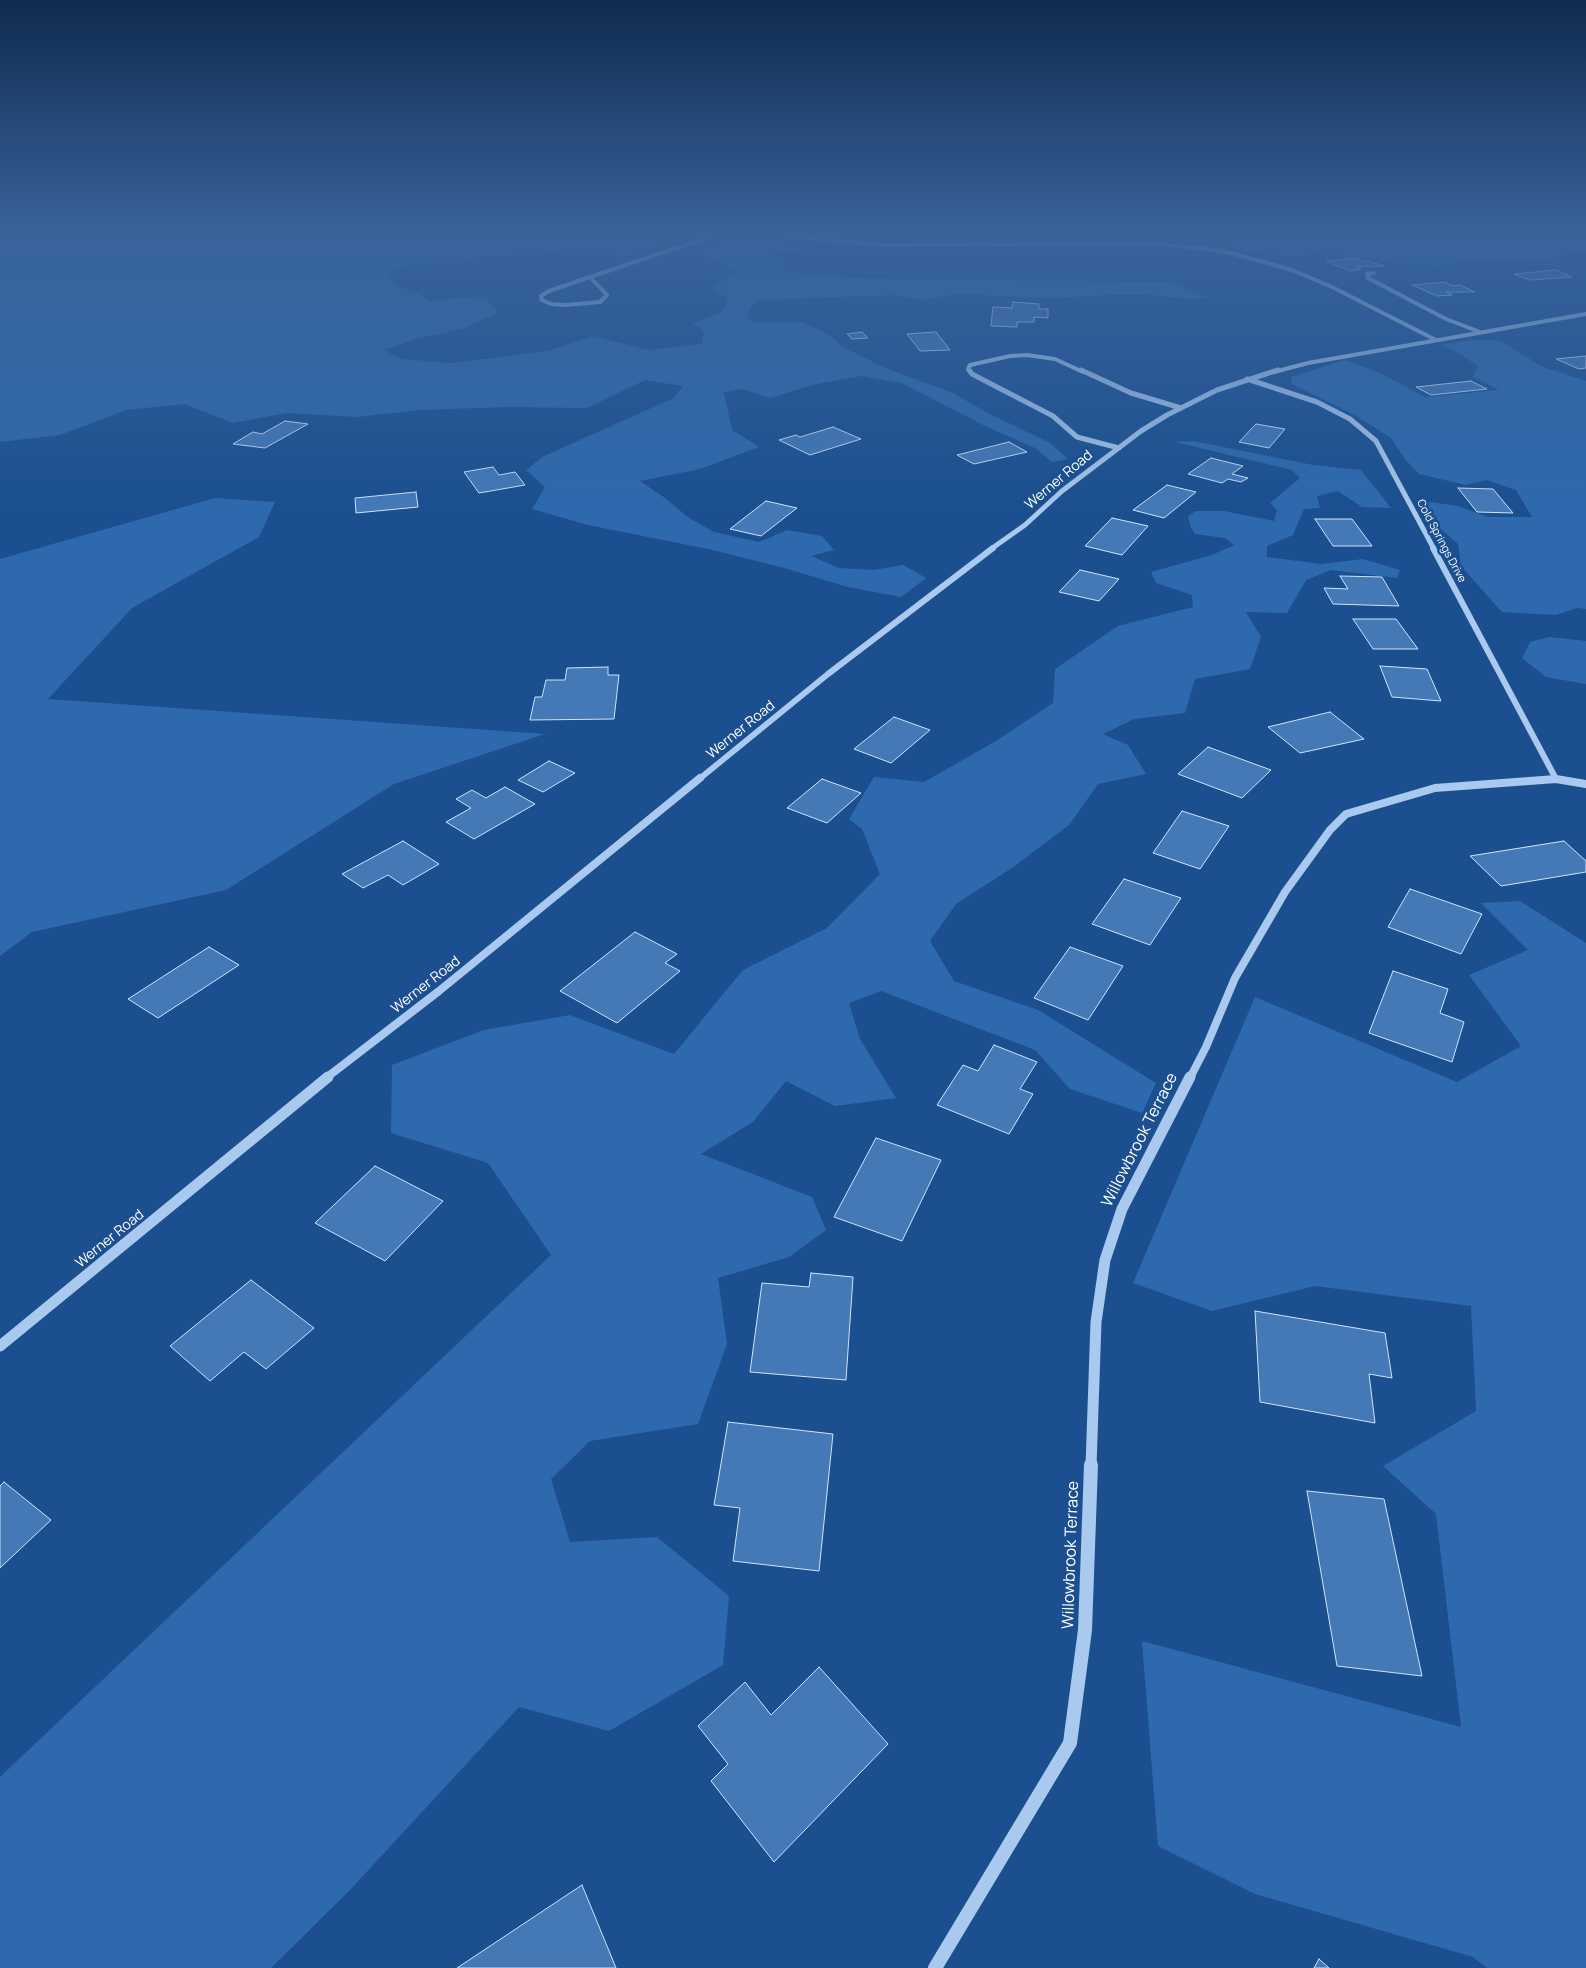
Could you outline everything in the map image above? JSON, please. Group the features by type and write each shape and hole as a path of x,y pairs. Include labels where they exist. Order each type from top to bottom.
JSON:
{"street":[{"path":"1408,326 1436,340"},
{"path":"1464,326 1480,332"},
{"name":"Werner Road","path":"0,1346 292,1105 439,991 828,674 1025,525 1062,491 1140,431 1217,390 1247,379 1308,363 1516,326"},
{"path":"1119,448 1077,437 1064,425 1041,410 972,374 968,369 970,365 1010,356 1027,355 1055,359 1131,393 1181,408"},
{"name":"Cold Springs Drive","path":"1247,379 1316,402 1350,419 1376,441 1556,778"},
{"name":"Willowbrook Terrace","path":"935,1968 1070,1743 1085,1630 1096,1322 1105,1260 1122,1209 1206,1047 1235,978 1285,892 1330,830 1346,814 1435,788 1556,778 1586,784"}],"shaded area":[{"path":"0,326 470,326 416,339 385,350 400,359 452,363 548,351 594,336 648,350 702,344 704,331 697,326 810,326 828,334 843,347 885,368 951,392 986,412 1050,443 1068,459 1052,462 1035,448 983,425 902,383 861,376 812,385 770,398 742,389 724,392 732,430 759,447 700,469 640,481 689,518 714,532 759,542 787,530 822,536 834,550 811,556 839,568 873,570 903,565 926,578 901,597 848,587 713,550 588,525 532,509 545,487 526,470 544,456 674,398 683,386 645,380 587,408 506,407 420,410 357,417 287,413 233,423 185,404 126,410 60,435 0,442"},
{"path":"1471,340 1499,340 1543,367 1586,381 1586,609 1577,608 1556,615 1502,612 1461,566 1458,544 1430,520 1424,501 1457,506 1488,517 1532,517 1516,490 1487,480 1466,485 1419,474 1405,459 1391,438 1355,415 1292,384 1291,377 1345,360 1380,373 1425,397 1499,390 1473,377 1478,366 1457,352 1440,345"},
{"path":"1193,441 1313,465 1361,470 1391,508 1362,507 1338,491 1317,496 1320,508 1304,509 1293,535 1267,546 1267,557 1321,564 1363,559 1400,570 1397,578 1331,570 1306,580 1287,613 1246,612 1261,637 1250,669 1195,679 1185,713 1134,719 1103,734 1128,745 1146,774 1098,784 1069,825 1012,868 956,904 930,941 954,981 1038,1010 1156,1083 1142,1113 1070,1089 1035,1050 881,991 849,1003 860,1039 896,1098 835,1106 786,1081 753,1122 701,1154 812,1197 826,1230 789,1257 718,1278 727,1344 698,1424 590,1441 551,1479 570,1542 657,1537 729,1596 723,1665 609,1731 519,1707 349,1891 271,1968 0,1968 0,1777 551,1255 488,1163 391,1133 392,1065 484,1030 570,1015 674,1054 743,970 827,928 880,874 862,829 849,819 874,777 924,782 996,741 1053,703 1055,669 1118,626 1193,607 1192,595 1156,583 1151,572 1212,555 1234,545 1225,538 1195,534 1188,516 1196,511 1224,511 1274,521 1277,510 1270,503 1300,478 1292,470 1175,442"},
{"path":"215,498 275,502 259,537 132,608 48,699 545,734 394,784 226,890 32,932 0,956 0,559"},
{"path":"1549,637 1586,641 1586,684 1546,677 1522,658 1530,642"},
{"path":"1520,901 1586,943 1586,1968 1487,1968 1473,1957 1255,1894 1158,1846 1142,1641 1461,1727 1436,1514 1383,1466 1476,1411 1471,1306 1315,1286 1212,1311 1133,1283 1255,997 1457,1082 1521,1046 1469,975 1528,950 1481,903"}],"building":[{"path":"991,326 1017,326 1017,327"},
{"path":"862,332 868,338 852,339 847,334"},
{"path":"936,332 950,350 920,351 907,334"},
{"path":"1586,356 1586,368 1579,369 1556,359"},
{"path":"1471,381 1487,389 1431,395 1416,387"},
{"path":"285,421 308,424 265,448 233,444 253,432 262,434"},
{"path":"1256,424 1285,429 1269,448 1239,442"},
{"path":"833,427 861,439 810,455 779,440 796,435 800,437"},
{"path":"1009,442 1027,452 974,464 957,455"},
{"path":"1211,458 1243,466 1232,474 1248,478 1241,482 1228,479 1222,483 1188,474"},
{"path":"493,467 499,475 515,472 525,485 479,493 464,472"},
{"path":"1167,485 1196,492 1164,518 1133,510"},
{"path":"1458,488 1493,489 1513,513 1477,512"},
{"path":"416,492 418,507 356,513 355,498"},
{"path":"766,501 797,508 761,536 730,529"},
{"path":"1112,518 1148,526 1122,555 1085,546"},
{"path":"1315,519 1352,519 1372,546 1333,546"},
{"path":"1080,570 1119,579 1099,601 1059,592"},
{"path":"1340,576 1382,577 1399,606 1333,604 1324,588 1348,589"},
{"path":"1353,619 1396,619 1418,649 1373,649"},
{"path":"1380,666 1427,669 1441,701 1392,697"},
{"path":"608,667 608,675 619,675 614,719 530,720 535,697 542,697 546,680 565,680 567,668"},
{"path":"1330,712 1364,739 1300,753 1268,727"},
{"path":"894,717 930,730 891,763 854,749"},
{"path":"1208,747 1271,770 1242,798 1178,774"},
{"path":"549,761 575,773 543,792 518,780"},
{"path":"822,779 861,793 827,823 787,808"},
{"path":"505,787 535,804 474,839 446,822 471,808 456,799 472,790 486,798"},
{"path":"1182,811 1229,826 1200,869 1153,853"},
{"path":"403,841 439,864 403,885 388,875 363,888 342,874"},
{"path":"1564,841 1586,861 1586,872 1501,886 1470,856"},
{"path":"1124,879 1181,898 1150,945 1092,924"},
{"path":"1410,889 1482,914 1461,954 1388,927"},
{"path":"635,932 677,954 665,963 680,971 617,1023 560,991"},
{"path":"209,947 239,965 158,1018 128,999"},
{"path":"1070,947 1123,966 1088,1020 1034,998"},
{"path":"1393,971 1448,989 1440,1013 1464,1022 1452,1062 1369,1033"},
{"path":"994,1045 1037,1062 1020,1089 1033,1094 1009,1134 937,1105 963,1065 978,1071"},
{"path":"876,1138 941,1160 902,1241 834,1217"},
{"path":"375,1166 443,1201 385,1261 315,1223"},
{"path":"811,1273 853,1277 846,1380 750,1372 762,1283 809,1287"},
{"path":"251,1280 314,1328 266,1369 244,1352 210,1381 170,1346"},
{"path":"1255,1311 1385,1333 1392,1378 1369,1374 1375,1423 1260,1402"},
{"path":"728,1422 833,1434 819,1571 733,1561 740,1508 714,1505"},
{"path":"4,1482 51,1520 0,1568 0,1486"},
{"path":"1307,1491 1384,1499 1422,1676 1337,1666"},
{"path":"819,1667 888,1744 774,1862 711,1781 728,1764 698,1726 745,1682 771,1715"},
{"path":"582,1885 616,1968 457,1968"},
{"path":"1319,1959 1329,1968 1314,1968"}]}
